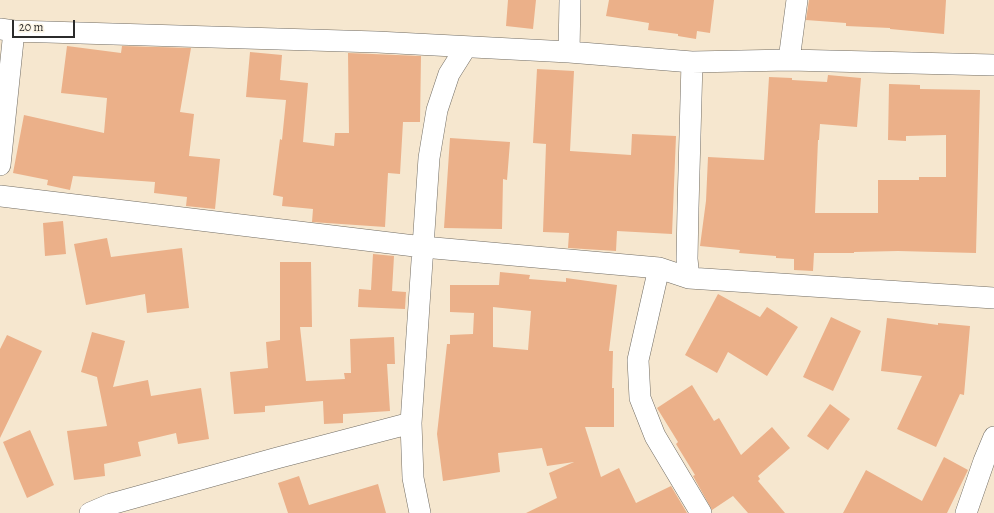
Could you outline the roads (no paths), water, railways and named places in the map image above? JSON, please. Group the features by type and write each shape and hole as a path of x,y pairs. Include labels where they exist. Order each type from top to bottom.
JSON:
{"street":[{"path":"569,52 570,0"},
{"path":"789,60 797,0"},
{"path":"0,165 7,30 369,41 569,52 692,62 789,60 994,65"},
{"path":"420,513 413,478 411,423 429,158 437,110 449,74 466,47"},
{"path":"689,278 687,260 692,62"},
{"path":"0,196 423,247 659,268 689,278 994,298"},
{"path":"659,268 638,360 640,398 655,436 701,513"},
{"path":"90,513 111,504 411,423"},
{"path":"966,513 994,437"}]}
